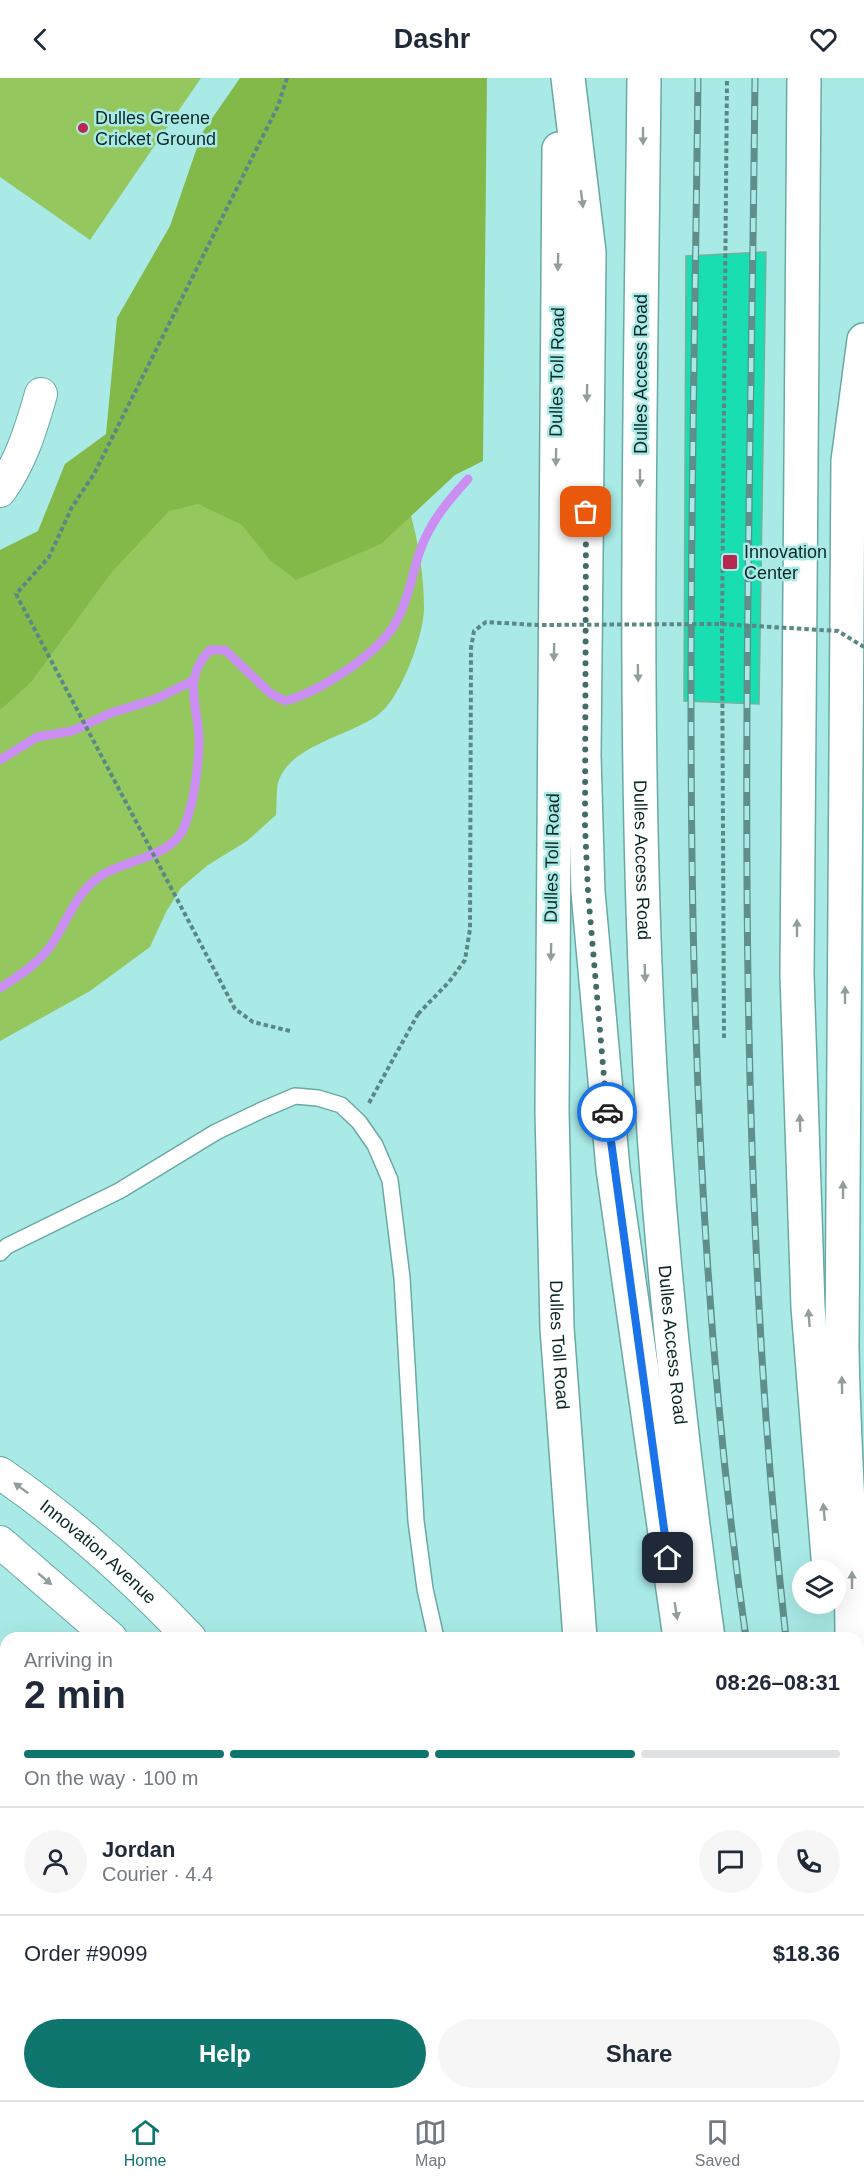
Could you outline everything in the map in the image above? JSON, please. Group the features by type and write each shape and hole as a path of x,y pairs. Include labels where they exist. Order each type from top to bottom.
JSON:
{"highway":[{"name":"Dulles Toll Road","path":"560,78 552,1111 557,1328 571,1545 579,1632"},
{"path":"568,78 589,252 584,756 589,903 613,1169 679,1632"},
{"name":"Dulles Access Road","path":"644,78 638,661 646,988 670,1334 707,1632"},
{"path":"804,78 797,987 809,1318 828,1560"},
{"path":"852,1632 852,1556 846,1476 842,1345 848,461 864,340"},
{"path":"833,1614 835,1632"}],"street":[{"path":"0,491 13,473 29,436 41,394"},
{"name":"Innovation Avenue","path":"0,1473 73,1526 184,1632"},
{"path":"0,1542 104,1632"}],"lane":[{"path":"0,1253 8,1246 119,1191 216,1132 295,1096 318,1098 341,1106 358,1122 375,1145 390,1180 402,1278 416,1521 425,1589 435,1632"}],"path":[{"path":"287,78 268,126 94,474 72,507 49,557 16,594 235,1009 254,1022 290,1031"},
{"path":"724,1038 722,624 727,78"},
{"path":"358,1122 417,1014 449,982 465,960 468,939 471,648 474,631 486,622 537,625 722,624 838,631 864,648"}],"green space":[{"name":"Dulles Greene Cricket Ground","path":"0,78 201,78 90,240 0,177"},
{"path":"240,78 487,78 483,461 455,475 381,544 296,580 270,560 242,525 198,504 169,511 111,573 32,681 0,710 0,550 38,531 65,464 106,434 117,318 170,226 202,133"},
{"path":"176,474 399,478 414,525 422,575 424,608 416,649 403,681 387,707 366,722 307,750 284,770 278,783 276,815 247,841 208,865 181,888 166,912 150,947 90,991 0,1041 0,671"}],"building":[{"path":"766,252 759,704 684,701 686,256"}],"waterway":[{"path":"0,988 30,967 49,949 74,905 93,881 113,870 161,851 179,836 191,806 198,764 199,731 194,683 201,661 210,650 225,650 270,693 285,701 315,689 348,670 389,633 401,612 420,551 434,521 468,479"},
{"path":"0,760 37,737 72,731 111,713 156,699 192,681"}],"railway":[{"path":"698,78 691,664 692,860 697,1055 706,1250 722,1444 745,1632"},
{"path":"755,78 747,664 749,1054 756,1249 768,1444 785,1632"}],"way so far":[{"path":"586,512 585,826 588,892 607,1112"}],"place":[{"name":"Dulles Greene Cricket Ground","path":"83,128"},
{"name":"Innovation Center","path":"730,562"}],"route":[{"path":"607,1112 668,1558"}]}
